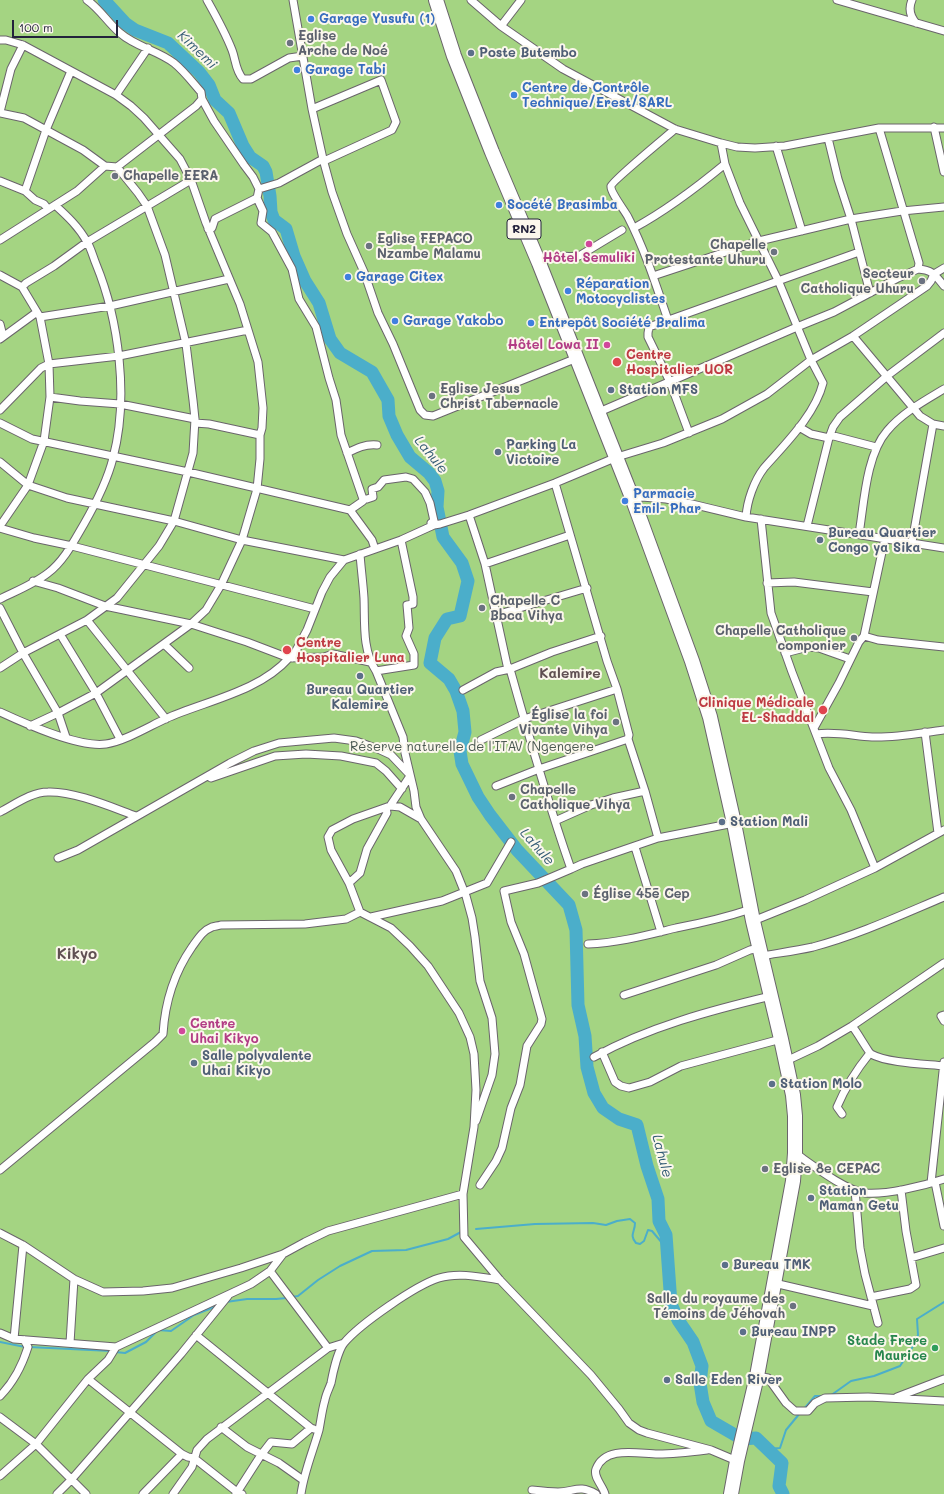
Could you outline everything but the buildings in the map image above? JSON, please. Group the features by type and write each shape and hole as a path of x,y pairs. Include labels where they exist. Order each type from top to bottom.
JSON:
{"highway":[{"name":"RN2","path":"436,0 462,76 492,152 617,457 692,661 710,717 734,823 760,952 786,1061 795,1116 793,1181 757,1376 738,1454 731,1494"}],"street":[{"path":"88,0 119,32 129,40 148,48 175,64 201,92 202,99 214,121 254,177 259,189 257,198 263,211 261,223 272,232 292,269 299,299 316,327 328,378 336,400 341,435 363,499"},
{"path":"207,0 223,28 233,53 238,72 243,79 251,79 289,58 303,56"},
{"path":"293,0 312,109 323,160 332,192 347,234 364,272 378,313 393,344 420,410 425,415 434,416 577,358"},
{"path":"471,0 501,26 563,69 675,129 721,143 737,147 755,148 785,146 879,128 944,128"},
{"path":"501,26 521,0"},
{"path":"837,0 944,31"},
{"path":"912,0 909,12 916,23"},
{"path":"0,40 6,40 22,45 116,95 144,118 180,159 191,180 208,229 240,304 258,362 263,408 257,489 242,540 221,585 206,610 191,624 96,693 30,726"},
{"path":"22,45 11,69 0,112 24,118 83,150 106,166 117,167 196,106 202,99"},
{"path":"116,95 148,48"},
{"path":"25,191 46,130 71,72"},
{"path":"259,189 274,184 323,160 392,130 396,122 381,80 312,109"},
{"path":"934,127 944,172"},
{"path":"879,128 902,210 910,231 919,263 918,269"},
{"path":"668,320 634,228 612,191 611,186 622,174 675,129"},
{"path":"828,138 870,293"},
{"path":"721,143 725,164 740,203 778,280 811,360 823,383 819,396 799,427 760,475 751,495 746,517"},
{"path":"776,146 802,232"},
{"path":"634,228 652,218 695,189 725,164"},
{"path":"0,240 77,191 106,166"},
{"path":"0,668 23,653 86,620 117,598 159,546 174,521 193,453 195,421 194,400 186,344 162,243 147,206 117,167"},
{"path":"22,288 26,283 54,266 87,242 191,180"},
{"path":"0,181 25,191 35,200 44,204 48,209"},
{"path":"208,229 212,228 215,219 257,198"},
{"path":"0,599 48,573 72,546 95,505 106,481 114,456 119,426 119,356 105,285 87,242 69,218 55,205"},
{"path":"653,276 759,241 802,232 851,219 902,210 944,207"},
{"path":"538,263 559,256 579,256 622,230"},
{"path":"689,433 670,382 648,333 649,327 859,252"},
{"path":"0,712 30,726 83,743 106,744 246,687 281,667 290,658 307,630 330,577 344,560 401,540 433,525 469,515 555,483 617,457 662,443 722,419 767,394 811,360 853,336 927,286 934,274 944,268"},
{"path":"599,412 834,312 918,269 928,270 934,274 944,286"},
{"path":"0,275 22,288 38,315 49,364 50,397 44,441 28,485 0,527 34,538 72,546 143,566 315,609"},
{"path":"0,324 2,337 38,315 110,306 229,278"},
{"path":"0,410 41,368 49,364 119,356 186,344 248,330"},
{"path":"807,526 833,427 840,417 887,376 944,333"},
{"path":"853,336 920,416 933,424 944,426"},
{"path":"859,534 871,461 876,448 887,431 912,408 944,389"},
{"path":"50,397 120,404 260,435"},
{"path":"0,423 32,439 188,472 350,510 372,540 375,549"},
{"path":"912,542 933,424"},
{"path":"799,427 811,434 876,448"},
{"path":"347,453 358,447 369,444 377,445"},
{"path":"0,462 28,485 66,498 174,521 242,540 344,560"},
{"path":"350,510 363,501 363,499 373,497 372,489 384,480 406,477 413,479 425,492 430,503 434,521 431,523 433,525"},
{"path":"555,483 587,588 607,661 617,689 629,735 628,739 658,838"},
{"path":"633,500 642,497 666,499 746,517 944,548"},
{"path":"469,515 485,564 507,665 510,669 539,769 571,869"},
{"path":"761,519 771,613 829,768 851,810 875,868"},
{"path":"485,564 570,535"},
{"path":"815,731 850,659 864,636 885,538"},
{"path":"376,671 414,665 414,654 406,636 409,628 407,605 413,604 413,597 401,540"},
{"path":"360,554 366,637 370,662 376,671 403,737 416,807 421,819 456,871 465,892 475,937 480,981 492,1018 495,1054 492,1075 474,1127"},
{"path":"33,581 58,588 105,606 191,624 290,658 324,657 333,654 370,662"},
{"path":"767,583 794,582 873,592"},
{"path":"496,615 587,588"},
{"path":"0,608 23,653 58,713 66,737"},
{"path":"86,620 166,719"},
{"path":"60,634 96,693 120,739"},
{"path":"463,690 496,672 510,669 552,652 601,636"},
{"path":"864,636 878,640 944,647"},
{"path":"164,644 189,668"},
{"path":"785,653 808,647 819,648 850,659"},
{"path":"481,740 524,719 617,689"},
{"path":"815,731 874,737 898,736 944,730"},
{"path":"588,944 608,943 732,916 752,915 806,900 875,868 941,832 926,732"},
{"path":"58,858 78,850 254,751 279,743 334,738 356,741 391,755 410,776"},
{"path":"496,786 539,769 628,739"},
{"path":"196,783 275,756 306,754 341,756 376,763 386,771 402,789"},
{"path":"349,883 360,873 368,849 387,813 388,807 410,776"},
{"path":"555,821 591,805 613,798 645,791"},
{"path":"0,812 34,795 47,792 68,794 136,816"},
{"path":"421,819 400,807 388,807 338,825 332,830 328,837 331,850 349,883 360,912 390,928 415,951 428,966 459,1013 470,1038 474,1054 476,1090 474,1127 463,1194 464,1237 500,1280 591,1375 620,1409 629,1423 639,1430 647,1433 711,1450 738,1454"},
{"path":"480,1185 496,1161 502,1148 511,1108 520,1085 527,1046 541,1024 542,1019 524,954 511,922 504,891 538,883 582,864 658,838 734,823"},
{"path":"371,917 442,901 487,883 511,842"},
{"path":"635,847 661,932"},
{"path":"624,995 716,965 750,950 760,952 812,947 832,941 896,918 944,897"},
{"path":"0,1170 163,1034 164,1018 174,980 181,964 202,933 212,927 221,925 304,924 346,919 360,912"},
{"path":"786,1061 818,1046 852,1026 944,963"},
{"path":"594,1057 613,1046 668,1025 771,996"},
{"path":"944,1015 941,1016 944,1022"},
{"path":"852,1026 870,1053 885,1059 944,1065 933,1183 944,1226"},
{"path":"602,1052 615,1082 621,1086 629,1088 650,1082 681,1066 781,1039"},
{"path":"842,1114 837,1107 838,1103 860,1065 870,1053"},
{"path":"795,1153 832,1178 854,1190 864,1193 901,1190 944,1179"},
{"path":"854,1190 860,1248 878,1323"},
{"path":"871,1297 910,1290 916,1285 901,1190"},
{"path":"0,1233 22,1245 74,1279 103,1292 143,1291 172,1288 241,1268 283,1254 328,1231 463,1194"},
{"path":"14,1339 22,1245"},
{"path":"911,1258 944,1248"},
{"path":"0,1333 14,1339 116,1347 251,1284 270,1271 283,1254"},
{"path":"270,1271 328,1348"},
{"path":"173,1494 192,1467 197,1450 207,1439 328,1348 344,1343 369,1321 391,1305 418,1288 439,1278 457,1275 500,1280"},
{"path":"70,1343 74,1279"},
{"path":"774,1283 874,1306"},
{"path":"57,1494 72,1480 230,1294"},
{"path":"196,1335 268,1394 315,1429"},
{"path":"0,1396 7,1389 17,1374 25,1357 28,1347 24,1340"},
{"path":"301,1494 315,1429 331,1383 333,1371 344,1343"},
{"path":"0,1476 36,1444 88,1379 108,1360 116,1347"},
{"path":"757,1376 768,1378 786,1403 795,1411 808,1411 815,1403 825,1398 896,1398 944,1401"},
{"path":"88,1379 182,1454 194,1458 238,1493 270,1442 292,1444 315,1429"},
{"path":"896,1398 944,1379"},
{"path":"0,1417 36,1444 86,1494"},
{"path":"221,1428 247,1447 279,1463 303,1480"},
{"path":"605,1494 596,1476 596,1469 606,1456 623,1452 657,1454 711,1450"},
{"path":"143,1494 182,1454"},
{"path":"532,1490 560,1492 577,1488 596,1494"}],"green space":[{"name":"Réserve naturelle de l'ITAV (Ngengere","path":"0,0 944,0 944,1494 0,1494"}],"waterway":[{"name":"Lahule","path":"104,0 125,23 135,30 168,43 199,72 209,85 215,100 229,113 243,146 250,157 263,166 266,172 271,212 274,220 286,229 294,256 305,281 319,303 330,339 340,353 372,372 388,400 389,416 397,435 410,457 429,473 435,481 438,491 437,507 443,537 462,563 468,581 460,616 447,619 435,638 430,663 449,679 456,691 463,711 465,732 460,751 462,764 478,797 490,815 517,850 569,905 576,930 578,1005 585,1036 587,1067 594,1093 603,1108 619,1119 637,1125 647,1166 658,1199 659,1221 666,1235 671,1304 678,1320 693,1342 702,1366 700,1383 703,1402 711,1421 742,1439 756,1438 782,1463 779,1486 783,1494"},
{"path":"476,1229 535,1224 593,1223 606,1225 617,1221 630,1219 635,1223 633,1238 636,1243 640,1244 644,1241 648,1230 652,1231 663,1244 667,1246"},
{"path":"292,1297 298,1296 318,1280 340,1266 372,1251 406,1250 448,1239 461,1232"},
{"path":"226,1302 247,1299 287,1298"},
{"path":"830,1396 851,1381 874,1376 900,1366 912,1348 918,1335 917,1319 944,1302"},
{"path":"115,1352 125,1353 146,1342 158,1330 171,1331 194,1315 217,1306"},
{"path":"0,1342 25,1347"},
{"path":"29,1347 111,1351"},
{"path":"804,1409 815,1396 822,1396"},
{"path":"768,1449 780,1448 786,1430 800,1413"}],"place":[{"name":"Garage Yusufu (1)","path":"311,19"},
{"name":"Eglise Arche de Noé","path":"290,43"},
{"name":"Poste Butembo","path":"471,53"},
{"name":"Garage Tabi","path":"297,70"},
{"name":"Centre de Contrôle Technique/Erest/SARL","path":"514,95"},
{"name":"Chapelle EERA","path":"115,176"},
{"name":"Socété Brasimba","path":"499,205"},
{"name":"Hôtel Semuliki","path":"589,244"},
{"name":"Eglise FEPACO Nzambe Malamu","path":"369,246"},
{"name":"Chapelle Protestante Uhuru","path":"774,252"},
{"name":"Garage Citex","path":"348,277"},
{"name":"Secteur Catholique Uhuru","path":"922,281"},
{"name":"Réparation Motocyclistes","path":"568,291"},
{"name":"Garage Yakobo","path":"395,321"},
{"name":"Entrepôt Société Bralima","path":"531,323"},
{"name":"Hôtel Lowa II","path":"607,345"},
{"name":"Centre Hospitalier UOR","path":"617,362"},
{"name":"Station MFS","path":"611,390"},
{"name":"Eglise Jesus Christ Tabernacle","path":"432,396"},
{"name":"Parking La Victoire","path":"498,452"},
{"name":"Parmacie Emil- Phar","path":"625,501"},
{"name":"Bureau Quartier Congo ya Sika","path":"820,540"},
{"name":"Chapelle C Bbca Vihya","path":"482,608"},
{"name":"Chapelle Catholique componier","path":"854,638"},
{"name":"Centre Hospitalier Luna","path":"287,650"},
{"name":"Bureau Quartier Kalemire","path":"360,676"},
{"name":"Clinique Médicale EL-Shaddal","path":"823,710"},
{"name":"Église la foi Vivante Vihya","path":"616,722"},
{"name":"Chapelle Catholique Vihya","path":"512,797"},
{"name":"Station Mali","path":"722,822"},
{"name":"Église 45ē Cep","path":"585,894"},
{"name":"Centre Uhai Kikyo","path":"182,1031"},
{"name":"Salle polyvalente Uhai Kikyo","path":"194,1063"},
{"name":"Station Molo","path":"772,1084"},
{"name":"Eglise 8e CEPAC","path":"765,1169"},
{"name":"Station Maman Getu","path":"811,1198"},
{"name":"Bureau TMK","path":"725,1265"},
{"name":"Salle du royaume des Témoins de Jéhovah","path":"793,1306"},
{"name":"Bureau INPP","path":"743,1332"},
{"name":"Stade Frere Maurice","path":"935,1348"},
{"name":"Salle Eden River","path":"667,1380"}],"district":[{"name":"Kalemire","path":"570,674"},
{"name":"Kikyo","path":"77,954"}],"water label":[{"name":"Kimemi","path":"197,50"}]}
